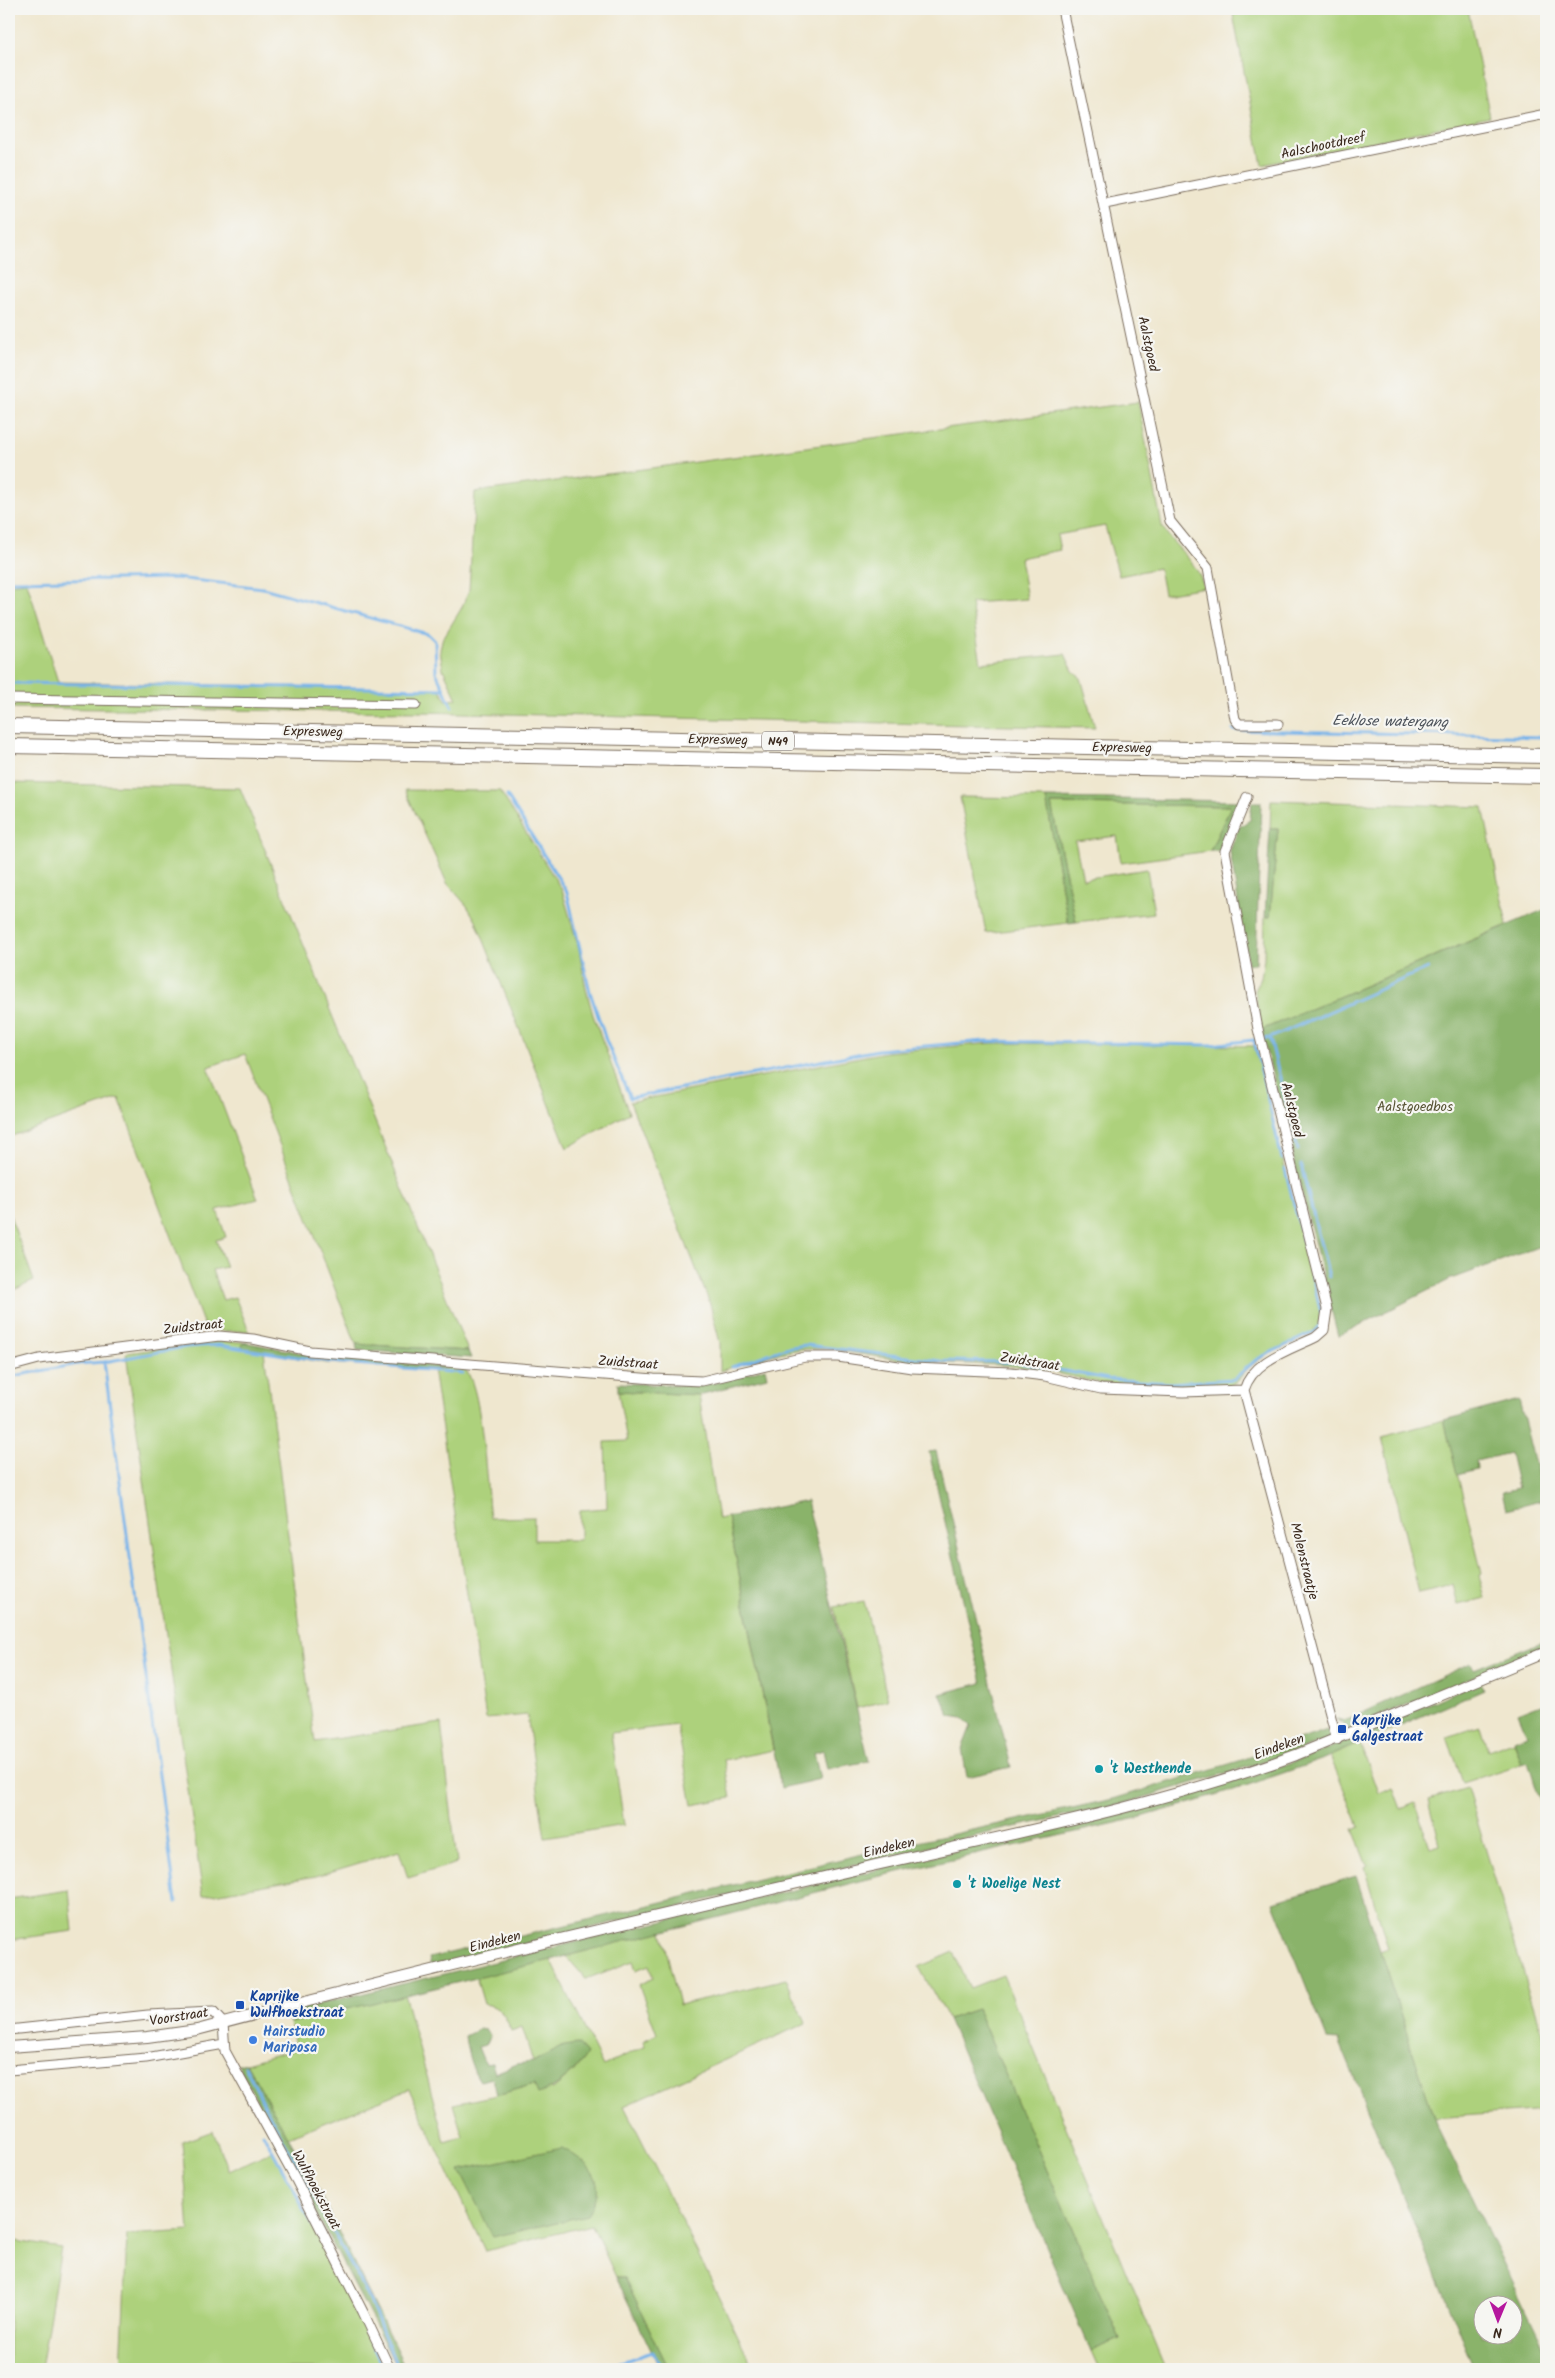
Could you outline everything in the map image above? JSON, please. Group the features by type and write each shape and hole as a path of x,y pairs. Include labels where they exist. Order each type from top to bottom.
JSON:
{"highway":[{"name":"Expresweg","path":"9,726 1546,756"},
{"name":"Expresweg","path":"9,746 1546,776"}],"street":[{"name":"Aalstgoed","path":"1062,9 1105,204 1170,522 1208,568 1235,719 1239,724 1278,724"},
{"name":"Aalschootdreef","path":"1105,204 1546,114"},
{"path":"9,700 416,705"},
{"name":"Aalstgoed","path":"1244,1390 1247,1379 1257,1367 1316,1337 1324,1330 1327,1318 1327,1309 1258,1029 1225,851 1247,797"},
{"name":"Zuidstraat","path":"9,1367 39,1360 219,1336 253,1339 310,1351 654,1379 702,1381 780,1361 813,1357 838,1358 912,1368 1011,1372 1101,1389 1183,1392 1244,1390"},
{"name":"Molenstraatje","path":"1244,1390 1337,1740"},
{"name":"Eindeken","path":"223,2023 707,1904 1120,1810 1255,1770 1337,1740 1546,1652"},
{"name":"Voorstraat","path":"9,2030 148,2015 213,2012 223,2023 197,2030 147,2037 9,2047"},
{"name":"Wulfhoekstraat","path":"223,2023 226,2051 332,2250 390,2369"},
{"path":"9,2070 146,2058 224,2044"}],"green space":[{"path":"1232,9 1468,9 1490,117 1262,165"},
{"path":"1138,402 1162,526 1167,535 1196,568 1204,587 1164,594 1159,568 1119,576 1105,526 1057,535 1060,550 1020,558 1027,599 971,603 981,663 1065,654 1073,671 1081,678 1095,728 419,712 9,708 9,584 27,582 58,682 440,689 446,700 457,699 443,669 440,650 442,640 461,609 469,590 475,492"},
{"path":"9,783 240,788 468,1351 356,1344 245,1054 208,1067 258,1199 217,1210 226,1237 216,1240 226,1267 212,1270 223,1300 235,1297 249,1331 206,1331 119,1098 9,1137"},
{"path":"405,790 500,791 562,890 579,949 593,1015 629,1113 567,1148 476,921 467,906 447,883"},
{"path":"960,797 1046,798 1068,923 986,933"},
{"path":"1046,798 1244,801 1231,823 1221,851 1210,851 1231,806 1051,804 1076,922 1068,923"},
{"path":"1271,800 1483,807 1507,925 1261,1030 1255,991 1261,977 1264,959 1265,917 1270,917 1278,829 1270,829"},
{"path":"1252,802 1261,802 1256,964 1248,964 1230,851 1239,827 1250,820"},
{"path":"1051,804 1231,806 1210,851 1121,863 1117,836 1075,841 1083,879 1147,869 1154,913 1076,922"},
{"path":"1270,829 1278,829 1270,917 1265,917"},
{"name":"Aalstgoedbos","path":"1546,909 1546,1244 1451,1279 1338,1336 1261,1030"},
{"path":"994,1043 1254,1046 1321,1309 1320,1325 1313,1332 1258,1361 1227,1387 1101,1383 1038,1369 1005,1365 916,1362 827,1349 800,1349 779,1353 720,1371 720,1343 710,1304 630,1102 886,1052"},
{"path":"9,1213 34,1281 9,1292"},
{"path":"217,1341 243,1342 243,1348 264,1351 315,1742 441,1723 457,1863 408,1878 399,1851 316,1876 203,1896 126,1353"},
{"path":"243,1342 325,1357 453,1367 433,1369 326,1363 242,1348"},
{"path":"356,1344 468,1351 471,1358 357,1350"},
{"path":"453,1367 466,1370 472,1382 476,1398 483,1440 490,1518 534,1517 534,1540 580,1540 580,1510 607,1508 605,1442 627,1441 618,1391 699,1395 718,1519 728,1517 773,1750 724,1760 731,1798 692,1805 677,1725 611,1733 624,1825 545,1838 527,1715 486,1719 433,1369"},
{"path":"765,1368 767,1377 699,1395 618,1391 618,1383 697,1386 720,1382"},
{"path":"1519,1400 1544,1500 1506,1510 1502,1492 1518,1488 1510,1453 1476,1461 1477,1469 1457,1474 1444,1420"},
{"path":"1444,1420 1482,1574 1479,1575 1485,1598 1458,1605 1453,1585 1419,1593 1382,1437"},
{"path":"936,1451 1011,1767 967,1777 962,1749 971,1726 963,1718 950,1716 940,1694 982,1683 929,1452"},
{"path":"807,1501 869,1761 827,1769 823,1750 814,1753 820,1779 781,1788 728,1517"},
{"path":"864,1601 888,1700 857,1708 834,1607"},
{"path":"1546,1640 1546,1646 1349,1729 1337,1719 1345,1721 1471,1663 1474,1669"},
{"path":"1480,1681 1484,1689 1321,1760 1222,1794 1138,1818 872,1878 551,1960 290,2023 286,2012 972,1847 1145,1809 1316,1754"},
{"path":"1546,1702 1546,1820 1528,1762 1521,1764 1513,1740 1527,1735 1518,1713"},
{"path":"1480,1726 1488,1751 1513,1742 1521,1764 1463,1783 1447,1737"},
{"path":"1327,1730 1331,1739 1264,1762 1118,1805 1005,1829 431,1966 429,1958 854,1856 1113,1799 1236,1762"},
{"path":"1360,1743 1378,1793 1393,1787 1401,1809 1415,1803 1430,1847 1440,1844 1429,1800 1467,1788 1546,2048 1546,2110 1434,2118 1380,1951 1388,1948 1364,1867 1367,1865 1353,1829 1359,1826 1330,1756"},
{"path":"1356,1876 1436,2124 1519,2296 1472,2296 1472,2346 1522,2346 1522,2301 1546,2351 1546,2369 1474,2369 1339,2040 1327,2039 1273,1902"},
{"path":"69,1890 73,1931 9,1940 9,1899"},
{"path":"662,1931 679,2005 786,1979 806,2023 624,2106 754,2369 669,2369 624,2277 616,2277 592,2225 485,2251 409,2089 288,2137 246,2063 296,2049 290,2023 404,1994 445,2142 463,2137 453,2104 497,2095 534,2084 553,2089 574,2071 587,2054 578,2044 555,2051 533,2062 522,2027 511,2031 507,2021 498,2009 484,2004 476,1977 551,1960 603,2066 645,2046 643,2041 657,2034 639,1985 653,1978 649,1965 636,1970 633,1961 586,1979 566,1956"},
{"path":"953,1952 970,1988 1003,1975 1166,2369 1099,2369 1091,2351 1120,2339 977,2009 948,2019 919,1967"},
{"path":"977,2009 1120,2339 1091,2351 948,2019"},
{"path":"479,2029 485,2030 490,2036 485,2045 478,2047 485,2064 492,2063 495,2073 517,2064 533,2062 563,2046 578,2044 587,2054 566,2078 546,2091 538,2094 534,2084 497,2095 493,2078 480,2081 468,2054 465,2036"},
{"path":"246,2063 317,2188 406,2369 397,2369 238,2065"},
{"path":"213,2131 228,2171 273,2151 323,2242 384,2369 121,2369 127,2235 189,2231 182,2142"},
{"path":"562,2148 573,2154 589,2168 597,2184 594,2204 587,2215 493,2237 460,2170"},
{"path":"9,2240 61,2248 41,2369 9,2369"},
{"path":"616,2277 624,2277 669,2369 660,2369"}],"waterway":[{"path":"9,581 176,578 263,588 428,634 435,641 436,672 452,707"},
{"path":"9,683 444,689"},
{"name":"Eeklose watergang","path":"1233,730 1546,737"},
{"path":"507,796 567,892 590,992 606,1040 630,1098 878,1050 985,1041 1211,1045 1270,1038 1428,968"},
{"path":"1270,1038 1298,1150"},
{"path":"1254,1041 1282,1159"},
{"path":"1301,1165 1329,1277"},
{"path":"1285,1169 1322,1316"},
{"path":"732,1367 785,1348 806,1345 941,1361 1015,1362 1108,1379 1171,1383 1234,1379 1257,1359 1316,1331 1322,1323"},
{"path":"104,1362 186,1347 218,1345 331,1362 463,1373"},
{"path":"9,1377 78,1364 104,1362 176,1902"},
{"path":"245,2066 270,2116 367,2294 398,2369"},
{"path":"263,2133 334,2264"},
{"path":"355,2306 383,2369"},
{"path":"598,2369 653,2352 662,2369"}],"place":[{"name":"Kaprijke Galgestraat","path":"1342,1729"},
{"name":"'t Westhende","path":"1099,1769"},
{"name":"'t Woelige Nest","path":"957,1884"},
{"name":"Kaprijke Wulfhoekstraat","path":"240,2005"},
{"name":"Hairstudio Mariposa","path":"253,2040"}]}
